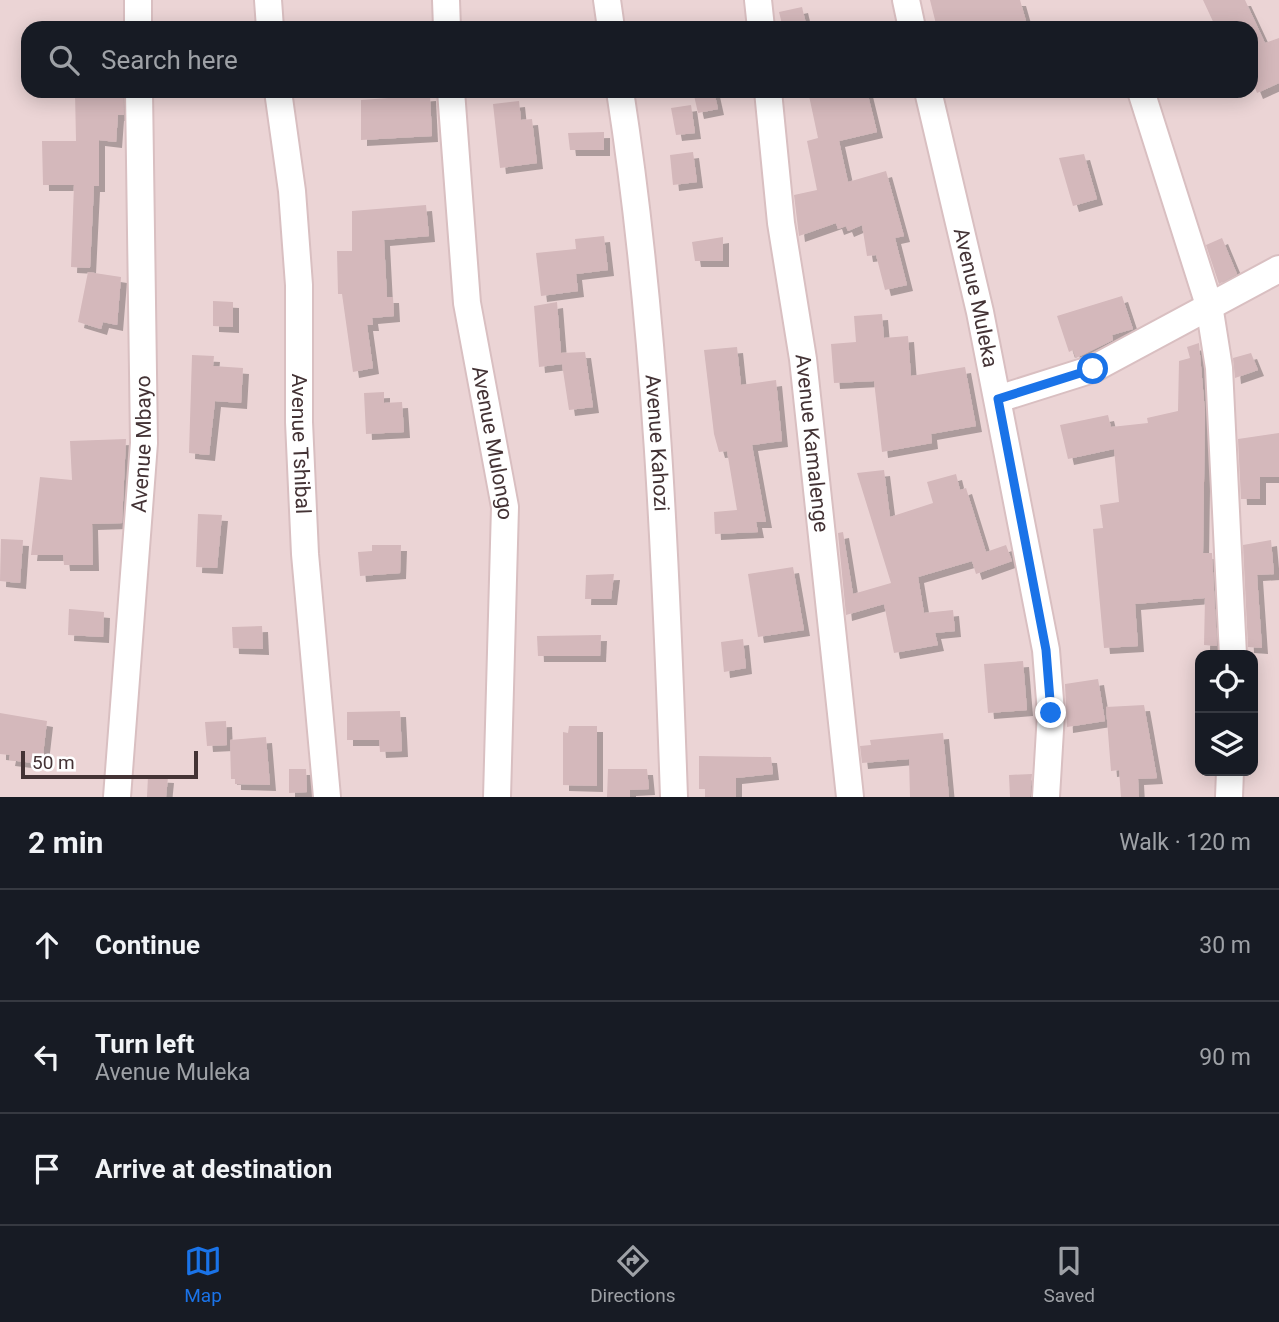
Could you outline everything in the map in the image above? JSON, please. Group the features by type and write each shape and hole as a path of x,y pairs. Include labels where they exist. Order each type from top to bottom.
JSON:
{"street":[{"path":"138,0 138,21"},
{"path":"268,0 270,21"},
{"path":"446,0 447,21"},
{"path":"607,0 610,21"},
{"path":"758,0 760,21"},
{"path":"906,0 910,21"},
{"name":"Avenue Mbayo","path":"117,797 144,443 139,98"},
{"name":"Avenue Tshibal","path":"279,98 292,191 299,285 299,422 305,554 327,797"},
{"name":"Avenue Mulongo","path":"452,98 467,303 505,507 497,797"},
{"name":"Avenue Kahozi","path":"621,98 642,273 662,525 674,797"},
{"name":"Avenue Kamalenge","path":"769,98 782,223 803,359 850,797"},
{"name":"Avenue Muleka","path":"930,98 998,399 1046,650 1051,713 1046,797"},
{"path":"1143,98 1209,305 1219,368 1233,650"},
{"path":"998,399 1093,369 1279,269"},
{"path":"1229,797 1230,776"}],"shaded area":[{"path":"0,0 1279,0 1279,797 0,797"}],"building":[{"path":"930,0 1020,0 1026,21 935,21"},
{"path":"1203,0 1245,0 1255,21 1213,21"},
{"path":"802,7 805,21 781,21 779,12"},
{"path":"1258,28 1265,43 1279,38 1279,83 1258,93"},
{"path":"75,98 123,98 124,115 118,115 116,142 99,140 99,186 94,186 90,268 71,267 74,185 43,185 42,141 76,141"},
{"path":"430,98 432,136 361,140 361,100"},
{"path":"695,98 716,98 718,109 698,113"},
{"path":"809,98 869,98 877,132 839,141 848,182 886,171 904,236 895,238 907,285 885,290 876,255 867,256 862,225 848,231 846,226 838,229 836,223 799,236 794,195 817,190 807,141 818,138"},
{"path":"519,101 521,120 532,119 537,163 500,168 493,104"},
{"path":"691,105 695,133 676,135 671,108"},
{"path":"604,132 604,150 570,150 568,133"},
{"path":"693,152 697,182 673,185 670,155"},
{"path":"1084,154 1097,199 1073,206 1059,158"},
{"path":"426,205 429,236 384,240 387,297 393,297 394,316 372,318 373,325 367,325 373,368 353,372 342,294 338,294 337,251 352,251 352,211"},
{"path":"604,236 608,270 576,274 578,291 541,296 536,253 576,249 575,239"},
{"path":"723,237 723,261 695,261 692,242"},
{"path":"1222,238 1237,274 1219,284 1206,245"},
{"path":"88,272 121,277 117,325 103,322 101,329 78,322"},
{"path":"1122,296 1133,329 1112,335 1113,340 1076,358 1073,350 1069,352 1057,316"},
{"path":"213,301 233,302 233,327 213,326"},
{"path":"557,302 561,353 585,352 593,407 569,410 562,364 539,367 534,306"},
{"path":"882,314 884,338 908,336 911,376 965,367 976,426 931,434 932,443 882,452 874,381 834,383 831,344 856,342 854,316"},
{"path":"1199,343 1205,412 1203,553 1212,553 1217,646 1204,645 1205,598 1135,604 1138,646 1104,648 1093,529 1103,528 1100,505 1119,502 1114,449 1068,459 1060,425 1108,415 1111,427 1148,423 1147,418 1178,411 1179,361 1190,358 1187,347"},
{"path":"737,347 741,385 776,380 782,441 752,445 766,522 756,522 758,532 715,534 714,512 737,510 727,451 719,452 714,434 704,350"},
{"path":"1251,353 1258,370 1235,378 1233,358"},
{"path":"192,355 214,356 213,366 243,368 241,403 215,401 209,455 189,453"},
{"path":"384,392 384,403 402,402 404,432 366,434 364,393"},
{"path":"1279,433 1279,477 1260,477 1260,499 1241,499 1238,439"},
{"path":"126,439 122,523 92,524 93,565 64,565 63,555 31,555 40,477 72,480 70,441"},
{"path":"884,470 890,517 933,503 927,482 956,474 960,490 966,488 986,552 1006,545 1012,561 976,574 972,561 918,577 924,613 953,610 955,631 935,633 938,645 894,653 884,604 846,615 838,533 843,532 853,594 891,583 857,473"},
{"path":"198,514 222,515 217,568 196,567"},
{"path":"1,539 23,540 20,583 0,581"},
{"path":"1271,540 1274,574 1257,575 1262,648 1248,647 1243,545"},
{"path":"372,545 401,545 400,573 360,576 358,552 372,551"},
{"path":"793,567 804,630 758,637 748,574"},
{"path":"614,574 611,599 585,599 586,575"},
{"path":"69,609 104,612 103,637 68,635"},
{"path":"262,626 263,649 233,648 232,627"},
{"path":"601,635 600,656 538,656 537,636"},
{"path":"743,639 746,668 724,672 721,642"},
{"path":"1023,661 1027,710 988,713 984,664"},
{"path":"1098,679 1105,721 1067,727 1065,684"},
{"path":"1144,705 1157,778 1138,779 1139,797 1121,797 1119,770 1111,771 1106,707"},
{"path":"400,711 402,751 380,752 379,740 347,740 347,712"},
{"path":"0,713 47,721 42,764 9,760 10,755 0,754"},
{"path":"226,721 227,745 207,746 205,722"},
{"path":"569,726 597,726 597,786 563,785 563,732 568,733"},
{"path":"943,733 949,797 910,797 909,759 862,763 860,746 871,745 870,740"},
{"path":"266,737 270,785 235,784 235,779 231,779 230,740"},
{"path":"699,756 771,757 773,774 736,778 736,797 705,797 705,789 699,789"},
{"path":"289,769 306,769 307,792 289,793"},
{"path":"608,769 647,769 649,789 630,790 630,797 607,797"},
{"path":"1032,774 1030,797 1010,797 1009,775"},
{"path":"148,776 168,777 166,797 147,797"}],"route":[{"path":"1051,713 1046,650 998,399 1093,369"}]}
